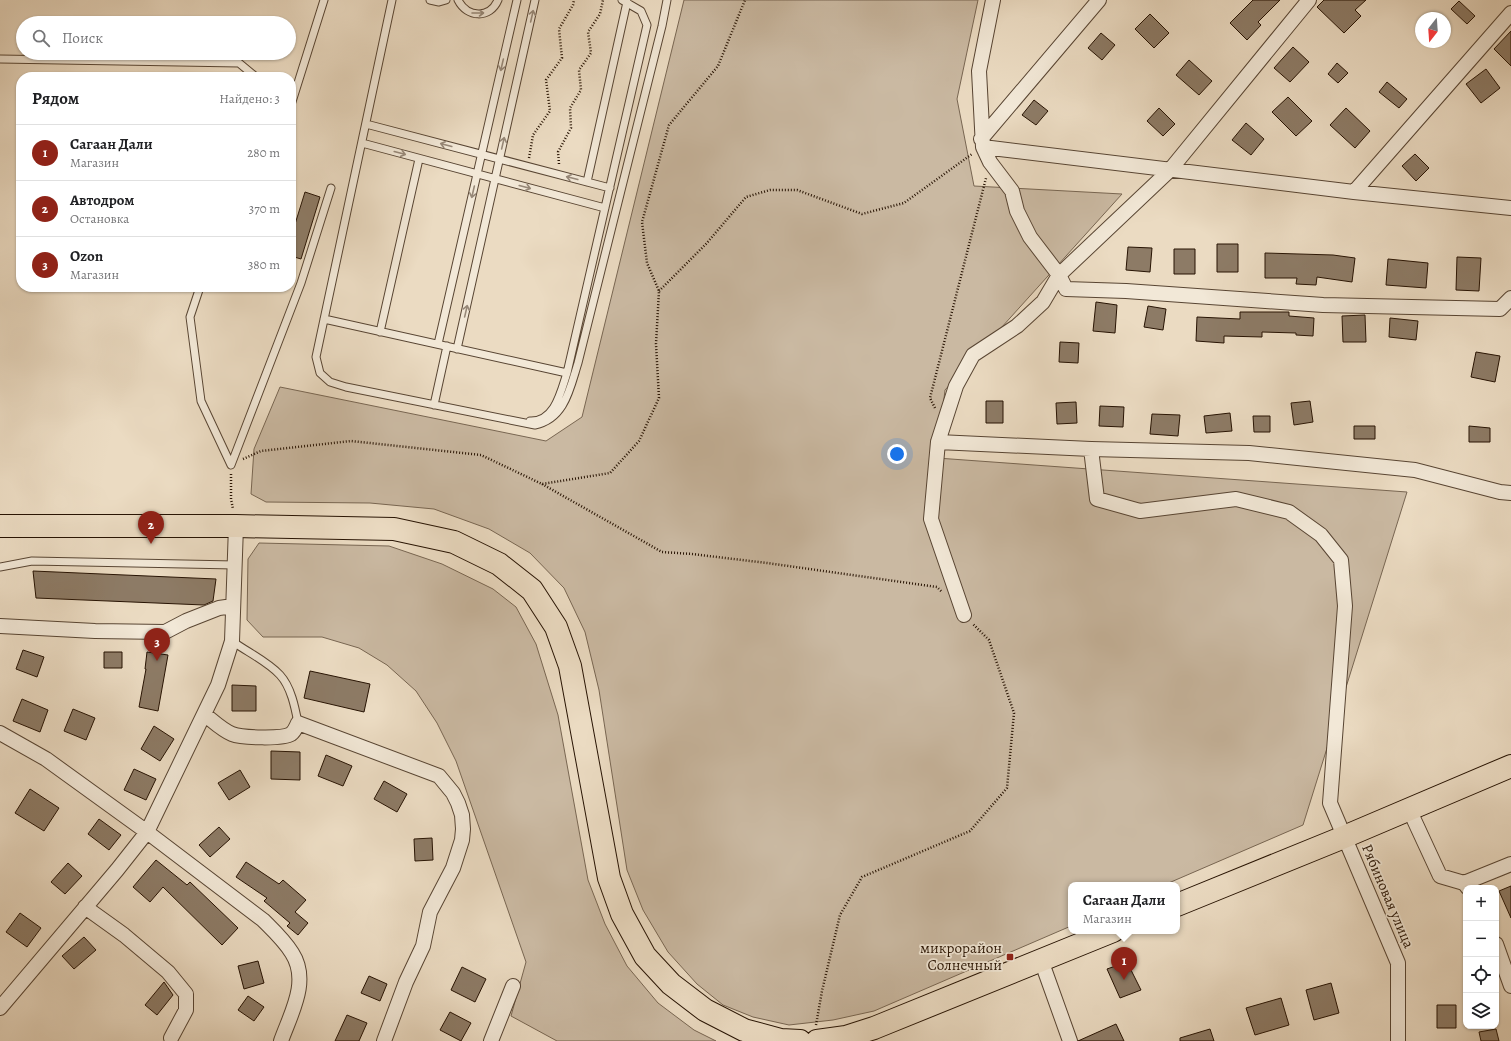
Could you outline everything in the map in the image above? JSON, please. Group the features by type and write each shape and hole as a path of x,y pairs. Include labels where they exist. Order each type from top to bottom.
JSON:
{"main road":[{"path":"0,526 236,526 394,529 454,542 499,564 532,590 556,627 570,666 609,878 622,914 645,956 671,984 705,1010 744,1030 781,1040 811,1036 843,1039 874,1028 1106,934"},
{"path":"1180,904 1344,837 1511,766"}],"street":[{"path":"992,0 979,71 982,143 990,162 1012,191 1017,211 1030,237 1059,275 1066,289 1126,291 1323,305 1500,309 1511,298"},
{"path":"982,143 1099,0"},
{"path":"964,615 931,519 938,442 947,418 956,386 973,354 1017,326 1043,302 1059,275 1170,170 1309,0"},
{"path":"1354,192 1511,13"},
{"path":"982,143 1170,170 1354,192 1511,208"},
{"path":"938,442 1092,449 1249,453 1415,470 1500,492 1511,493"},
{"name":"Рябиновая улица","path":"1092,449 1097,499 1140,510 1236,499 1282,510 1289,512 1321,535 1341,560 1345,606 1330,803 1398,963 1398,1041"},
{"path":"0,1008 117,870 147,832 218,685 232,641 236,526"},
{"path":"0,626 95,631 166,632 186,621 219,608 233,606"},
{"path":"204,714 230,734 242,736 285,736 295,731 298,723 439,776 453,793 462,815 462,840 453,868 430,912 423,946 406,982 384,1041"},
{"path":"0,733 46,759 147,832 263,920 279,936 292,953 298,968 300,980 298,994 281,1041"},
{"path":"1408,809 1440,876 1466,885 1511,864"},
{"path":"85,907 124,935 168,972 186,994 186,1010 171,1038"},
{"path":"1499,952 1510,981"},
{"path":"1041,960 1070,1041"},
{"path":"491,1041 513,986"}],"lane":[{"path":"296,89 324,0"},
{"path":"392,0 316,357 320,373 330,382 346,388 535,425 545,423 554,417 566,400 578,363 662,26 667,0"},
{"path":"430,0 439,2 446,0"},
{"path":"458,0 466,10 479,14 492,9 498,0"},
{"path":"457,349 535,0"},
{"path":"438,344 482,154 515,1"},
{"path":"517,421 533,422 546,416 556,404 567,373 647,25 641,11 624,1 587,182"},
{"path":"0,59 16,59"},
{"path":"60,60 239,63 250,72"},
{"path":"366,124 610,188"},
{"path":"362,143 605,208"},
{"path":"380,332 419,158"},
{"path":"231,465 301,283 332,188"},
{"path":"198,292 190,317 201,401 231,465"},
{"path":"324,319 567,373"},
{"path":"434,405 447,346"},
{"path":"0,567 32,560 235,565"},
{"path":"232,641 280,675 295,708 298,723"}],"path":[{"path":"528,167 533,135 550,111 546,80 562,58 559,29 573,5 574,0"},
{"path":"559,175 558,152 571,128 570,108 581,90 579,70 591,53 588,32 600,14 603,0"},
{"path":"542,484 610,473 638,441 659,398 656,344 659,291 647,263 642,222 669,125 718,66 745,0"},
{"path":"659,291 706,244 746,197 770,190 797,190 862,214 904,203 982,143"},
{"path":"947,418 940,417 930,398 990,162"},
{"path":"236,526 231,499 231,465 261,451 351,441 482,455 542,484 662,552 737,560 936,587 942,593"},
{"path":"811,1036 840,915 862,877 970,831 1006,788 1014,713 989,640 964,615"}],"shaded area":[{"path":"684,0 978,0 957,99 974,186 1122,194 945,390 937,458 1407,492 1303,825 1171,882 1068,882 1068,927 874,1011 833,1020 789,1025 753,1017 723,1005 697,984 668,952 643,910 627,870 599,690 585,632 564,588 530,553 489,529 434,509 370,503 266,502 251,494 254,449 280,387 546,441 582,417"},
{"path":"259,543 389,546 442,564 493,589 516,607 536,644 558,715 588,880 605,924 627,966 658,1003 694,1030 716,1041 557,1041 511,1016 526,962 456,761 437,723 416,691 387,665 359,648 322,637 263,637 247,620 248,559"}],"building":[{"path":"1253,0 1280,0 1258,22 1261,25 1247,40 1230,23"},
{"path":"1324,0 1366,0 1355,10 1361,16 1344,33 1317,7"},
{"path":"1459,1 1475,16 1467,24 1451,9"},
{"path":"1150,14 1169,33 1154,48 1135,29"},
{"path":"1511,31 1511,66 1494,49"},
{"path":"1101,33 1115,45 1102,60 1088,48"},
{"path":"1293,47 1309,62 1290,82 1274,68"},
{"path":"1189,60 1212,81 1199,95 1176,75"},
{"path":"1337,63 1348,73 1338,83 1328,74"},
{"path":"1486,69 1500,88 1481,103 1466,84"},
{"path":"1387,82 1407,99 1399,108 1379,92"},
{"path":"1288,97 1312,121 1296,136 1272,112"},
{"path":"1034,100 1048,111 1036,125 1022,115"},
{"path":"1159,108 1175,124 1163,136 1147,121"},
{"path":"1346,108 1370,131 1355,148 1330,125"},
{"path":"1246,123 1264,139 1251,155 1232,140"},
{"path":"1415,154 1429,168 1416,181 1402,166"},
{"path":"305,192 320,197 301,259 296,258 296,221"},
{"path":"1217,244 1238,244 1238,272 1217,272"},
{"path":"1128,247 1152,248 1150,272 1126,270"},
{"path":"1174,249 1195,249 1195,274 1174,274"},
{"path":"1265,253 1333,255 1355,258 1352,282 1317,277 1316,285 1296,284 1297,278 1265,278"},
{"path":"1457,257 1481,258 1479,291 1456,290"},
{"path":"1388,259 1428,263 1426,288 1386,285"},
{"path":"1096,302 1117,305 1115,333 1093,331"},
{"path":"1148,306 1166,309 1163,330 1144,327"},
{"path":"1240,312 1289,312 1289,316 1314,318 1313,336 1296,335 1296,333 1262,332 1262,337 1224,336 1224,343 1196,341 1197,317 1240,319"},
{"path":"1365,315 1366,342 1343,342 1342,316"},
{"path":"1390,318 1418,321 1416,340 1389,337"},
{"path":"1060,342 1079,343 1078,363 1059,362"},
{"path":"1476,352 1500,356 1495,382 1471,377"},
{"path":"986,401 1003,401 1003,423 986,423"},
{"path":"1310,401 1313,422 1294,425 1291,403"},
{"path":"1076,402 1077,423 1057,424 1056,403"},
{"path":"1100,406 1124,407 1123,427 1099,426"},
{"path":"1230,413 1232,431 1206,433 1204,416"},
{"path":"1152,414 1180,415 1178,436 1150,434"},
{"path":"1253,416 1270,416 1270,432 1254,432"},
{"path":"1354,426 1375,426 1375,439 1354,439"},
{"path":"1469,426 1490,428 1490,442 1469,442"},
{"path":"33,571 216,579 213,601 204,605 36,598"},
{"path":"23,650 44,657 37,677 16,669"},
{"path":"104,652 122,652 122,668 104,668"},
{"path":"147,652 168,655 158,711 139,707 146,669"},
{"path":"310,671 370,684 364,712 304,698"},
{"path":"232,685 256,686 256,711 232,711"},
{"path":"22,699 48,710 40,732 13,721"},
{"path":"73,709 95,718 86,740 64,731"},
{"path":"154,726 174,739 160,761 141,749"},
{"path":"271,751 300,752 300,780 271,779"},
{"path":"326,755 352,766 343,786 318,776"},
{"path":"134,769 156,779 146,800 124,790"},
{"path":"240,770 250,787 229,800 218,783"},
{"path":"384,781 407,794 397,812 374,799"},
{"path":"30,789 59,808 44,831 15,813"},
{"path":"99,819 121,835 109,850 88,834"},
{"path":"219,827 230,839 210,857 199,845"},
{"path":"432,838 433,860 415,861 414,839"},
{"path":"156,860 187,885 190,882 238,928 222,945 163,887 150,902 133,887"},
{"path":"246,862 279,884 283,880 306,900 295,912 308,923 298,935 287,926 290,923 264,901 267,898 236,877"},
{"path":"68,863 82,876 65,894 51,882"},
{"path":"1511,886 1511,918 1499,891"},
{"path":"20,913 41,928 27,947 6,932"},
{"path":"84,937 96,950 74,969 62,956"},
{"path":"258,961 264,983 244,989 238,966"},
{"path":"1127,962 1141,990 1120,998 1107,969"},
{"path":"462,967 486,979 475,1002 451,990"},
{"path":"369,976 387,984 380,1001 361,993"},
{"path":"164,982 173,995 157,1015 145,1005"},
{"path":"1331,983 1339,1013 1314,1020 1306,990"},
{"path":"248,996 264,1007 254,1021 238,1010"},
{"path":"1281,998 1289,1025 1255,1035 1246,1008"},
{"path":"1437,1005 1456,1005 1456,1028 1437,1028"},
{"path":"450,1012 471,1023 461,1041 440,1030"},
{"path":"347,1015 367,1023 359,1041 335,1041"},
{"path":"1116,1024 1124,1041 1078,1041"},
{"path":"1210,1029 1214,1041 1180,1041 1180,1038"},
{"path":"1496,1029 1499,1041 1481,1041 1479,1032"}],"place":[{"name":"Автодром","path":"151,544"},
{"name":"Ozon","path":"157,661"},
{"name":"микрорайон Солнечный","path":"1010,957"},
{"name":"Сагаан Дали","path":"1124,980"}]}
